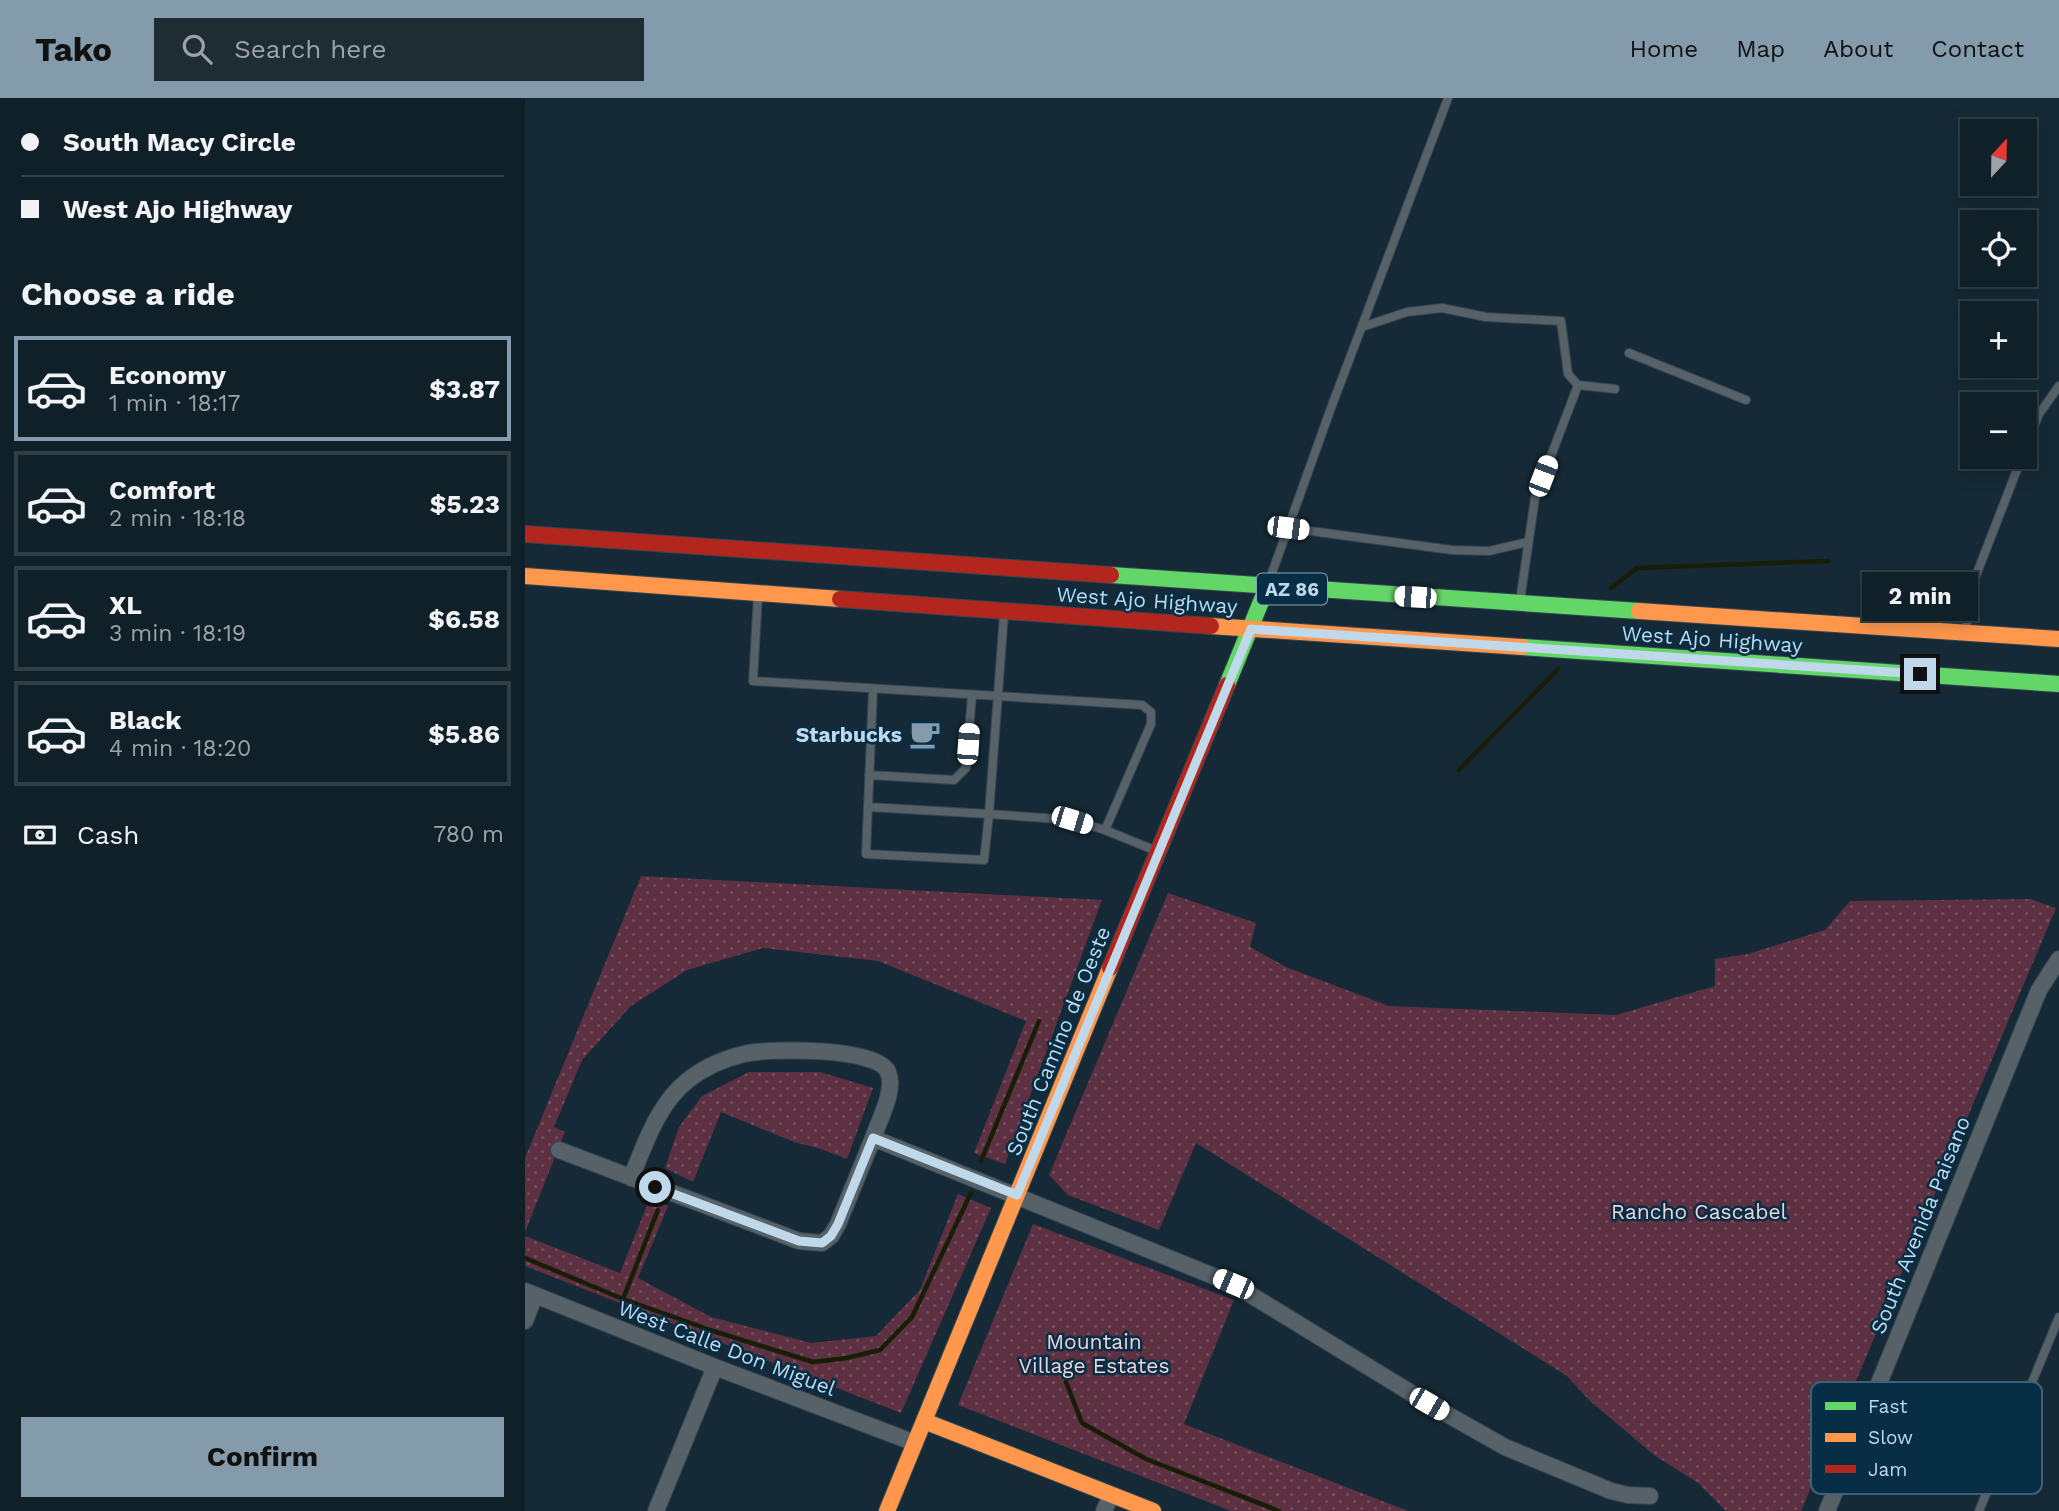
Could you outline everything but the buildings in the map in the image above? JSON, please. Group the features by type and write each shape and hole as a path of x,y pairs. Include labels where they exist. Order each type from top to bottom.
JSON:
{"main road":[{"name":"West Ajo Highway","path":"525,534 1268,587 2059,639"},
{"name":"West Ajo Highway","path":"525,576 2059,684"},
{"name":"South Camino de Oeste","path":"887,1511 1268,587"},
{"path":"924,1421 1153,1511"}],"street":[{"name":"South Avenida Paisano","path":"1879,1382 2039,990 2059,959"},
{"path":"559,1150 631,1178 799,1241 822,1243 831,1236 838,1224 873,1138 890,1089 892,1066 864,1057 783,1051 747,1053 715,1062 685,1082 661,1111 631,1178"},
{"path":"873,1138 1233,1284 1429,1404 1505,1447 1611,1491 1650,1496"},
{"path":"525,1321 530,1293"},
{"name":"West Calle Don Miguel","path":"530,1293 915,1443"},
{"path":"656,1511 715,1367"},
{"path":"1104,1511 1111,1494"},
{"name":"South Avenida Paisano","path":"1827,1511 1834,1494"}],"lane":[{"path":"1268,587 1448,98"},
{"path":"1362,327 1407,312 1442,308 1486,317 1561,321 1568,374 1578,385 1615,389"},
{"path":"1629,353 1746,400"},
{"path":"1520,604 1535,498 1578,385"},
{"path":"2037,419 2059,386"},
{"path":"1966,633 1970,591 2017,469"},
{"path":"1288,528 1452,550 1489,551 1528,542"},
{"path":"758,593 753,681 1142,705 1151,712 1150,724 1105,830"},
{"path":"873,689 866,854 984,860 1004,611"},
{"path":"869,775 954,780 966,768 972,695"},
{"path":"868,807 1072,820 1159,852"},
{"path":"2032,1382 2059,1317"},
{"path":"1979,1511 1986,1494"}],"green space":[{"path":"641,876 1102,900 1005,1164 974,1153 1026,1021 878,961 763,948 687,970 631,1006 582,1060 554,1127 565,1132 525,1232 525,1158"},
{"name":"Rancho Cascabel","path":"1168,893 1256,923 1250,947 1286,967 1389,1006 1616,1015 1715,986 1715,959 1748,954 1825,930 1850,901 2030,899 2056,908 1856,1382 1811,1382 1811,1487 1801,1511 1726,1511 1698,1483 1654,1455 1589,1400 1567,1376 1196,1143 1159,1230 1068,1195 1049,1175"},
{"path":"749,1072 820,1072 873,1088 847,1159 794,1142 721,1112 693,1182 665,1168 679,1127 702,1096"},
{"path":"958,1194 991,1208 901,1413 525,1266 525,1236 620,1273 650,1198 668,1206 638,1278 711,1317 811,1343 876,1336 920,1290"},
{"name":"Mountain Village Estates","path":"1033,1224 1234,1300 1184,1424 1408,1511 1231,1511 958,1405"}],"waterway":[{"path":"1611,588 1637,568 1828,561"},
{"path":"1459,770 1558,669"},
{"path":"981,1161 1039,1021"},
{"path":"525,1258 623,1299 813,1362 847,1358 880,1350 912,1317 971,1193"},
{"path":"623,1299 658,1210"},
{"path":"1066,1382 1082,1423 1146,1459 1279,1511"}],"traffic: fast":[{"path":"1111,575 1639,611"},
{"path":"1227,685 1267,587"},
{"path":"1522,647 2059,684"}],"traffic: slow":[{"path":"525,576 840,599"},
{"path":"1639,611 2059,639"},
{"path":"1211,626 1522,647"},
{"path":"887,1511 1110,968"},
{"path":"924,1421 1153,1511"}],"traffic: jam":[{"path":"525,534 1111,575"},
{"path":"840,599 1211,626"},
{"path":"1110,968 1227,685"}],"place":[{"name":"Starbucks","path":"925,734"}],"route":[{"path":"655,1187 799,1241 822,1243 831,1236 838,1224 873,1138 1017,1195 1251,629 1920,674"}]}
